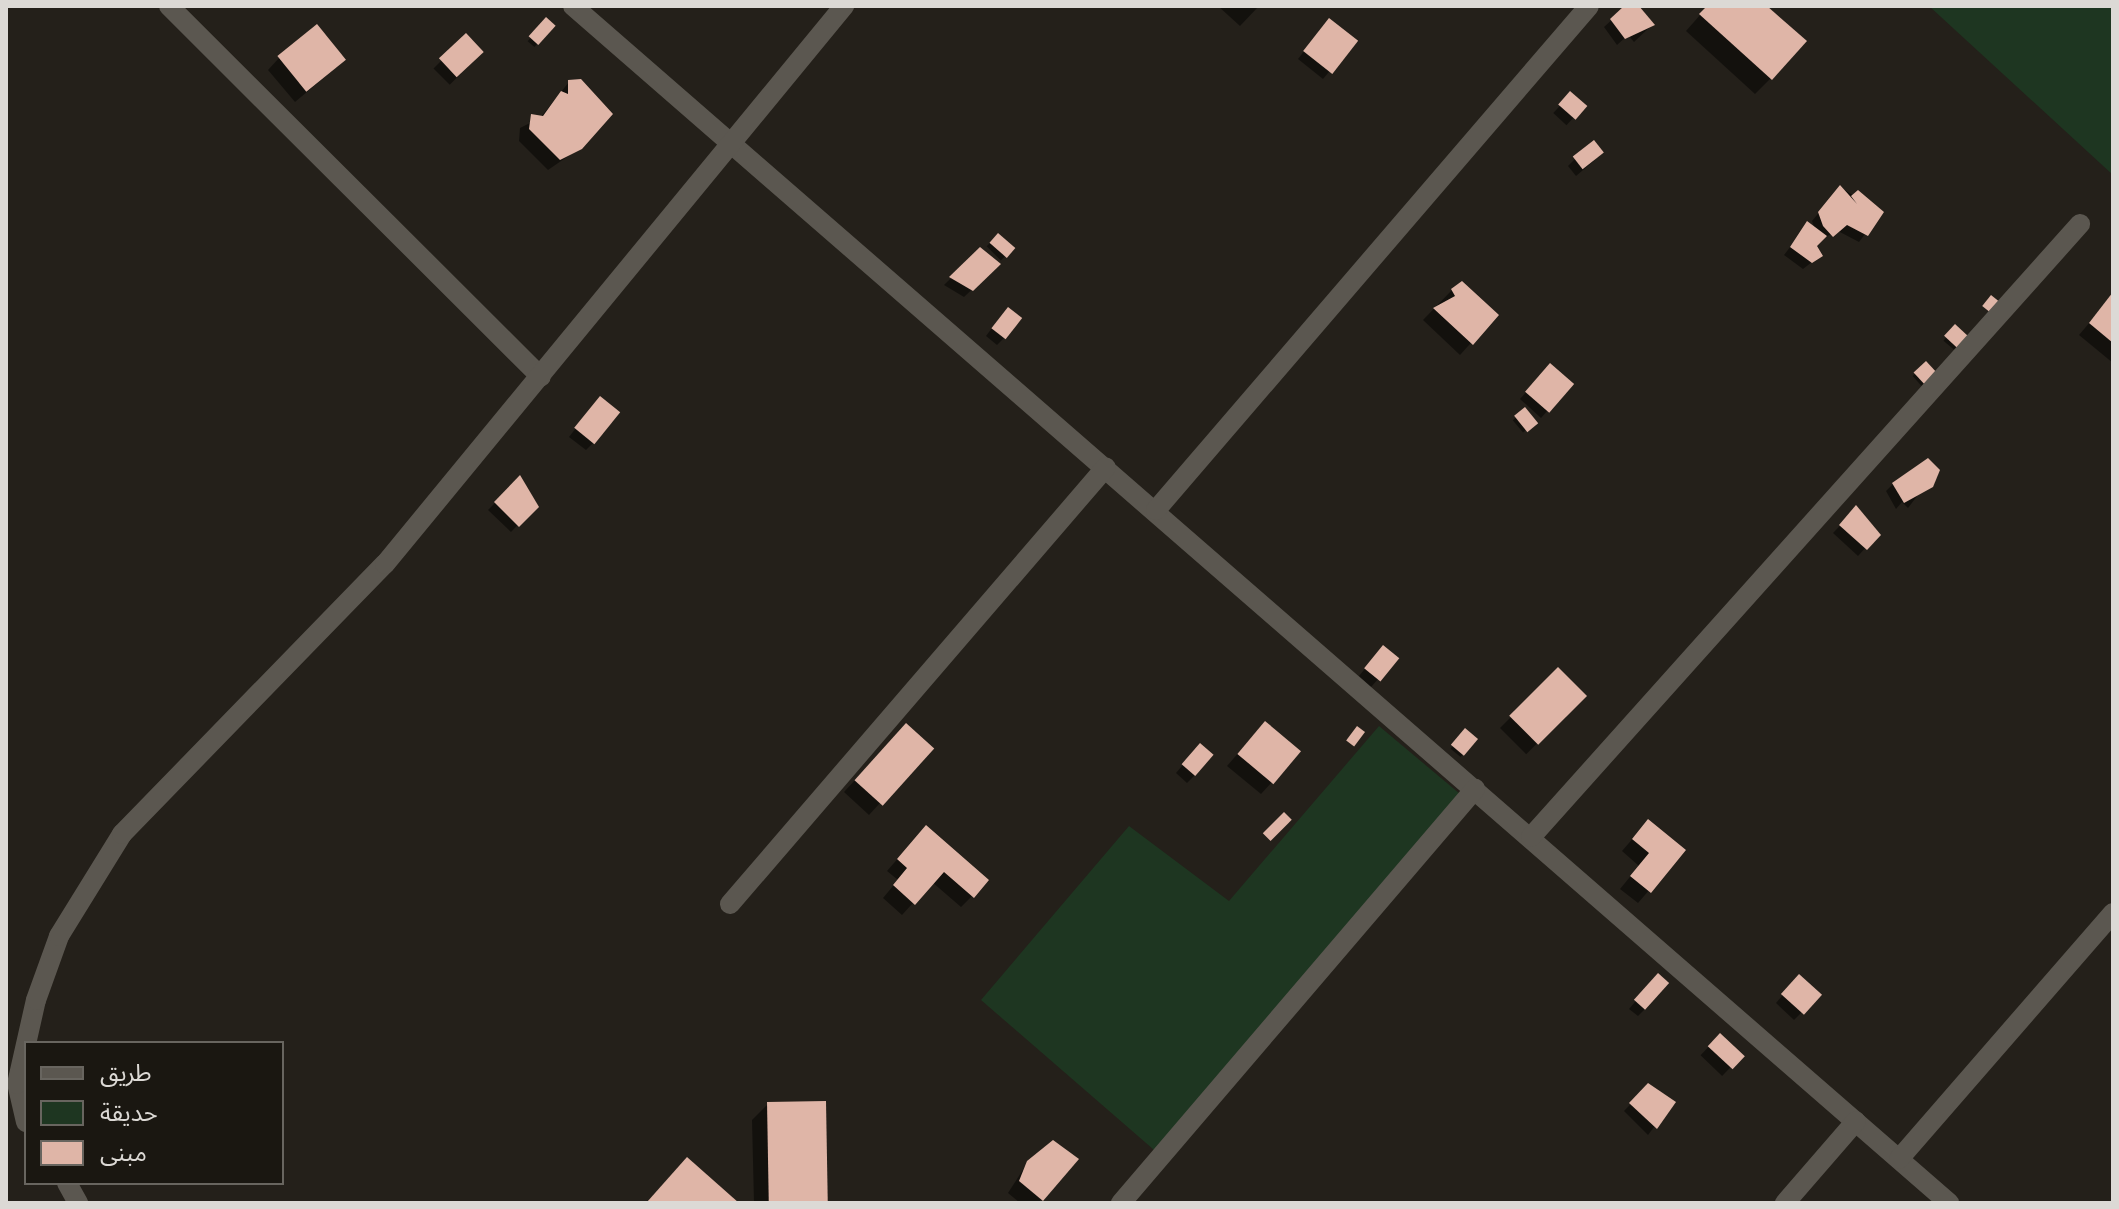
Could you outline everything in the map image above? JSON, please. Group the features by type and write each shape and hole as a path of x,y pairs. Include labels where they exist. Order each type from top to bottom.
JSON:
{"street":[{"path":"169,6 541,377"},
{"path":"573,6 1949,1203"},
{"path":"12,1106 22,1044 59,936 122,834 385,564 733,148 844,6"},
{"path":"1156,510 1589,6"},
{"path":"1531,837 2080,224"},
{"path":"730,904 1106,467"},
{"path":"1121,1203 1475,789"},
{"path":"1899,1159 2113,913"},
{"path":"1785,1203 1856,1121"},
{"path":"68,1185 78,1203"}],"green space":[{"path":"1929,6 2113,6 2113,175"},
{"path":"1379,726 1466,799 1161,1156 981,1000 1129,826 1229,901"}],"building":[{"path":"1624,6 1639,6 1655,25 1625,39 1610,19"},
{"path":"1707,6 1767,6 1807,41 1772,80 1699,14"},
{"path":"546,17 556,26 538,45 529,36"},
{"path":"1329,18 1358,41 1332,74 1303,51"},
{"path":"317,24 346,60 306,92 277,56"},
{"path":"466,33 484,52 457,77 439,58"},
{"path":"581,79 613,114 582,149 560,160 529,129 531,114 543,116 561,91 568,94 568,80"},
{"path":"1570,91 1587,106 1576,120 1558,105"},
{"path":"1594,140 1604,153 1583,169 1573,157"},
{"path":"1840,185 1857,204 1851,196 1858,190 1884,212 1868,236 1847,225 1833,237 1823,226 1818,212"},
{"path":"1807,221 1827,236 1817,246 1823,256 1812,263 1790,247"},
{"path":"998,233 1015,248 1007,258 989,243"},
{"path":"980,247 1001,264 973,291 949,277"},
{"path":"1462,281 1499,315 1473,345 1433,308 1455,296 1451,289"},
{"path":"2113,292 2113,343 2089,323"},
{"path":"1991,295 2002,304 1993,315 1982,306"},
{"path":"1008,307 1022,318 1006,339 991,328"},
{"path":"1955,324 1970,338 1959,350 1944,336"},
{"path":"1926,361 1938,374 1926,386 1914,373"},
{"path":"1550,363 1574,384 1549,413 1525,392"},
{"path":"600,396 620,412 594,444 574,428"},
{"path":"1525,407 1538,423 1527,432 1514,416"},
{"path":"1928,458 1940,470 1933,487 1904,503 1892,483"},
{"path":"520,475 539,507 519,527 494,502"},
{"path":"1856,505 1881,535 1867,550 1839,525"},
{"path":"1383,645 1399,658 1380,682 1364,668"},
{"path":"1558,667 1587,696 1538,745 1509,716"},
{"path":"1265,721 1301,751 1273,784 1237,754"},
{"path":"906,723 934,748 883,806 854,780"},
{"path":"1357,726 1365,732 1354,746 1346,740"},
{"path":"1465,728 1478,739 1464,756 1451,745"},
{"path":"1200,743 1214,755 1195,776 1182,764"},
{"path":"1284,812 1292,820 1271,841 1263,833"},
{"path":"1648,819 1686,850 1651,893 1630,876 1649,853 1632,839"},
{"path":"926,825 989,880 974,898 944,872 915,905 893,885 907,868 897,859"},
{"path":"1658,973 1669,983 1645,1010 1634,1000"},
{"path":"1799,974 1822,995 1804,1015 1781,994"},
{"path":"1720,1033 1745,1056 1733,1069 1708,1046"},
{"path":"1648,1083 1676,1102 1657,1129 1629,1103"},
{"path":"826,1101 828,1203 769,1203 767,1102"},
{"path":"1053,1140 1079,1159 1043,1201 1019,1181 1027,1161"},
{"path":"687,1157 739,1203 647,1202"}]}
